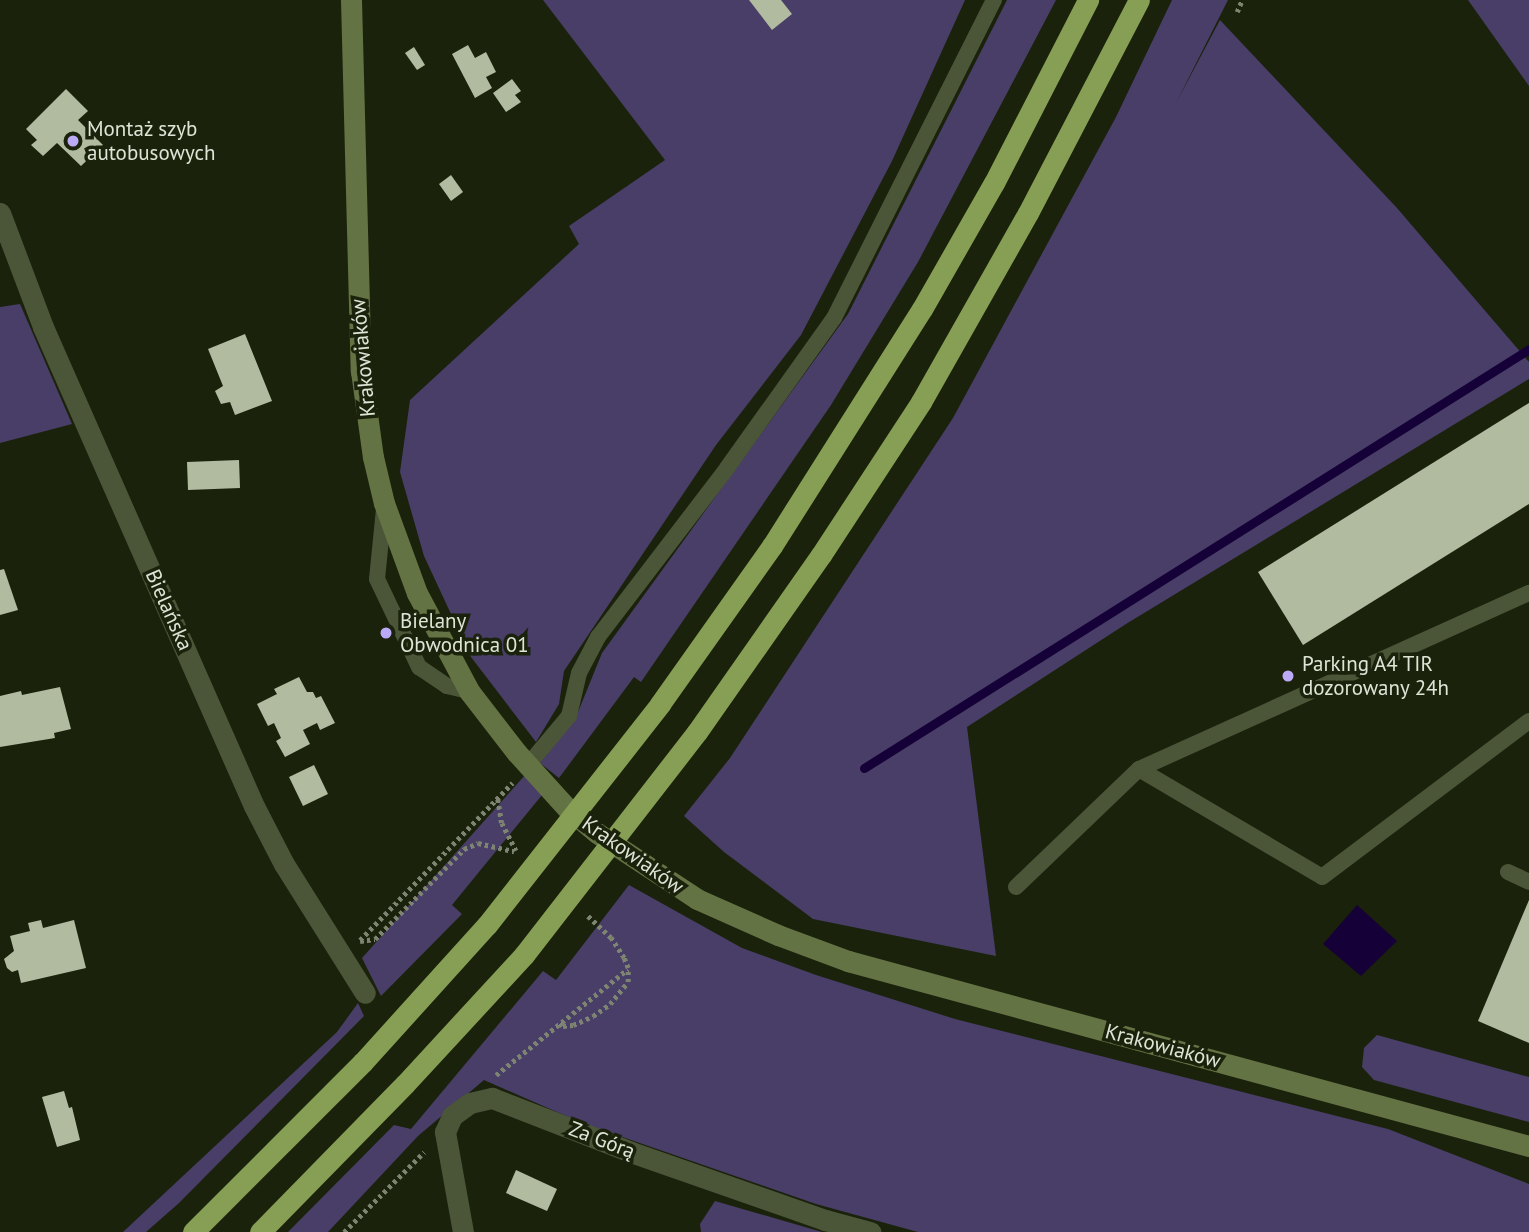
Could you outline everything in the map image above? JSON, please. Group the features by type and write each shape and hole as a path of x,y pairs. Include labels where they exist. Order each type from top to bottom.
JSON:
{"highway":[{"path":"193,1232 363,1062 488,925 660,704 772,546 916,321 994,183 1088,0"},
{"path":"260,1232 397,1094 524,955 698,732 821,555 921,402 1028,213 1139,0"}],"main road":[{"name":"Krakowiaków","path":"351,0 361,371 373,457 384,503 417,593 469,691 528,765 566,807 597,833 697,899 778,935 888,973 1529,1146"}],"street":[{"name":"Bielańska","path":"0,214 43,327 254,806 284,864 365,993"},
{"path":"463,1232 445,1132 452,1116 470,1103 492,1098"},
{"name":"Za Górą","path":"492,1098 631,1152 825,1220 870,1232"}],"lane":[{"path":"528,765 569,716 579,673 598,637 727,468 834,318 994,0"},
{"path":"384,503 377,579 419,667 447,686 469,691"},
{"path":"1016,887 1139,769 1529,593"},
{"path":"1139,769 1322,877 1529,721"},
{"path":"1508,872 1529,882"}],"path":[{"path":"1237,12 1242,0"},
{"path":"498,799 502,823 516,851 478,843 464,849 375,939 359,941 498,799 513,784"},
{"path":"492,1098 497,1073 628,968 628,982 610,1004 573,1025 563,1026 560,1023"},
{"path":"344,1232 445,1132"}],"shaded area":[{"path":"543,0 965,0 892,161 801,335 716,445 564,671 559,704 536,742 471,657 424,556 400,472 410,400 579,244 569,226 665,160"},
{"path":"1007,0 1056,0 918,262 831,405 641,682 634,677 559,778 540,763 576,717 602,653 848,314"},
{"path":"1172,0 1228,0 1176,103 1220,20 1397,208 1529,362 1529,379 1126,624 967,727 996,956 813,919 724,852 684,816 730,758 953,418 1116,117"},
{"path":"1468,0 1529,0 1529,86"},
{"path":"20,304 72,424 0,443 0,307"},
{"path":"526,774 542,795 452,905 462,914 381,996 362,958"},
{"path":"629,885 742,948 816,975 955,1019 1388,1129 1529,1184 1529,1232 918,1232 816,1204 582,1123 484,1080 418,1136 328,1232 288,1232 394,1125 411,1129 543,971 556,980"},
{"path":"1357,905 1397,941 1361,976 1323,944"},
{"path":"358,1003 364,1016 179,1203 146,1232 123,1232 337,1032"},
{"path":"1377,1035 1529,1077 1529,1122 1374,1080 1362,1067 1364,1048"},
{"path":"715,1201 822,1232 701,1232 700,1224"}],"building":[{"path":"749,0 781,0 792,14 772,30"},
{"path":"468,45 475,58 486,52 496,72 486,77 492,88 475,98 452,54"},
{"path":"414,47 425,65 417,70 405,53"},
{"path":"512,79 521,91 515,95 521,102 506,112 493,93"},
{"path":"66,89 88,111 78,120 103,145 81,166 57,143 43,156 31,145 37,140 26,129"},
{"path":"451,175 463,192 451,201 439,184"},
{"path":"245,334 272,401 235,415 230,402 221,404 215,391 223,386 208,349"},
{"path":"1529,403 1529,504 1303,645 1258,572"},
{"path":"239,460 240,488 188,490 187,462"},
{"path":"4,569 18,610 0,615 0,570"},
{"path":"299,677 307,692 313,692 316,698 321,696 335,723 320,730 317,723 303,730 310,744 285,757 276,741 281,738 274,723 268,726 257,704 277,694 274,689"},
{"path":"60,687 71,729 54,733 55,738 0,747 0,696 21,691 22,695"},
{"path":"314,765 328,794 303,806 289,777"},
{"path":"1529,900 1529,1043 1478,1021"},
{"path":"41,920 43,928 74,920 86,968 21,983 18,970 12,972 7,968 4,959 14,951 10,936 30,931 28,923"},
{"path":"64,1091 69,1108 72,1107 80,1140 57,1147 42,1097"},
{"path":"516,1170 557,1189 547,1211 506,1193"}],"waterway":[{"path":"864,768 1529,349"}],"place":[{"name":"Montaż szyb autobusowych","path":"73,141"},
{"name":"Bielany Obwodnica 01","path":"386,633"},
{"name":"Parking A4 TIR dozorowany 24h","path":"1288,676"}]}
